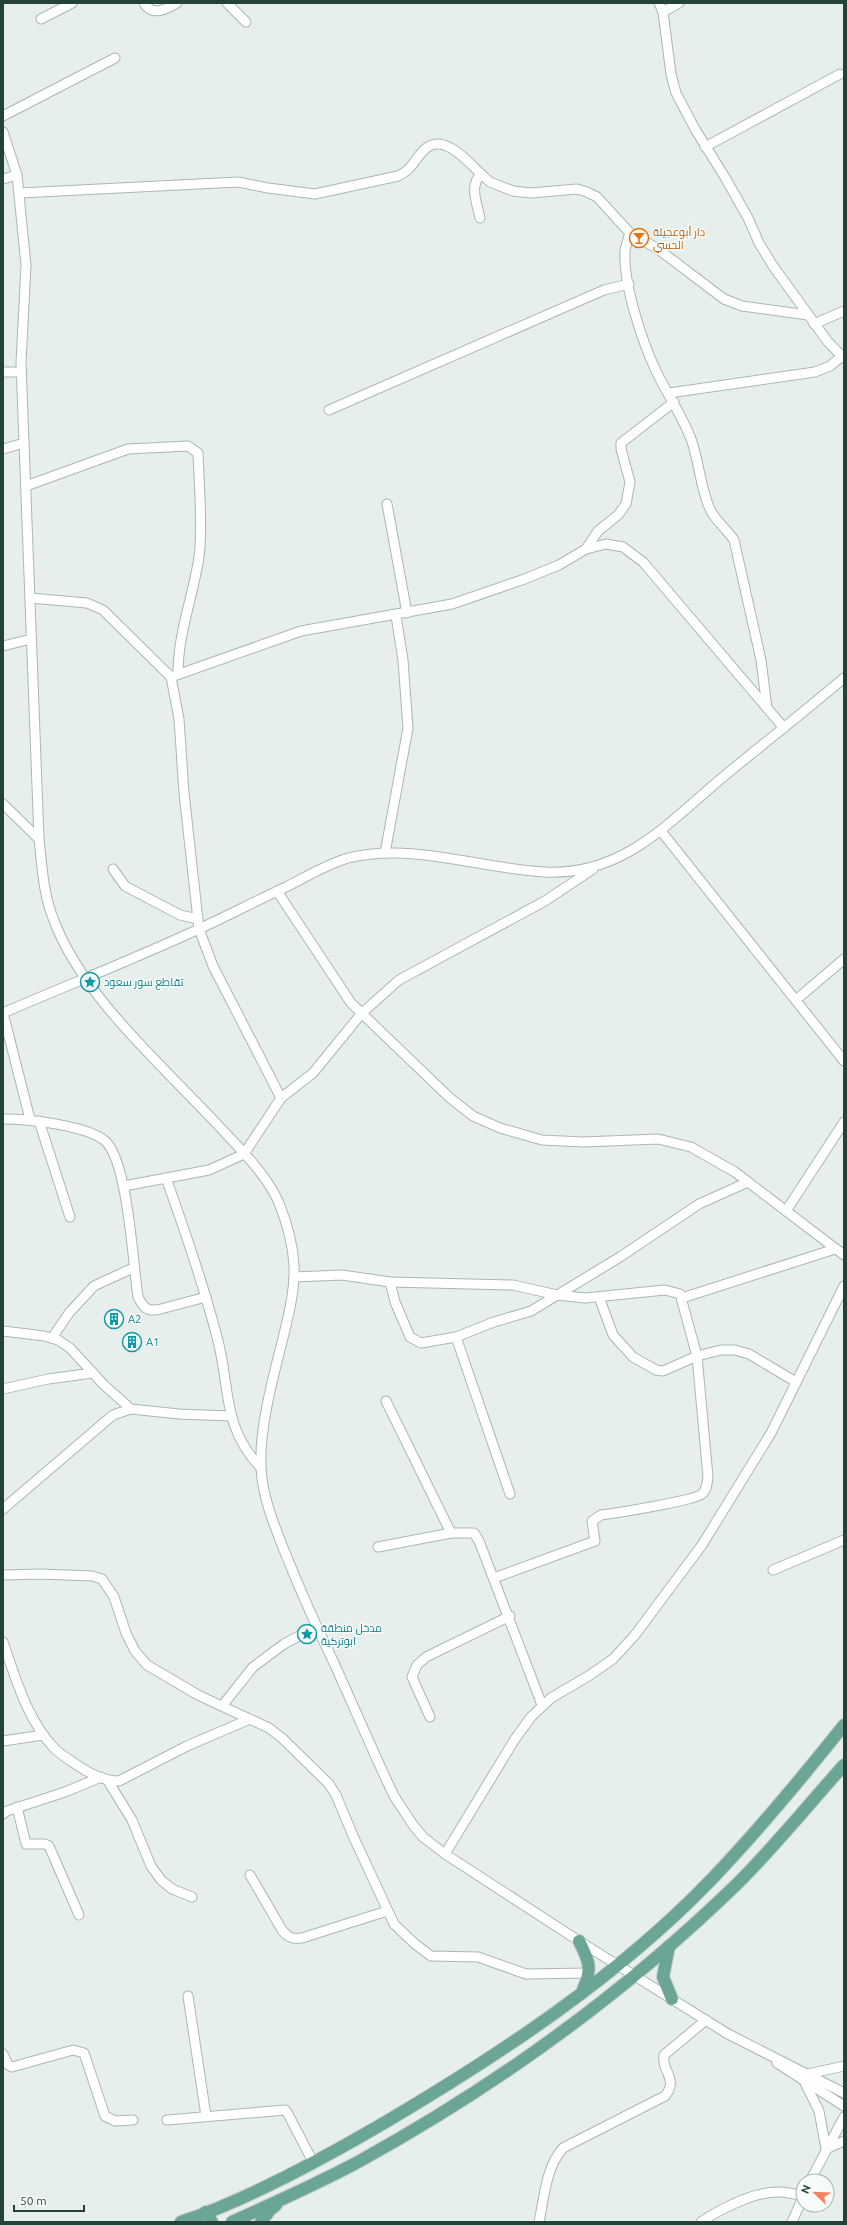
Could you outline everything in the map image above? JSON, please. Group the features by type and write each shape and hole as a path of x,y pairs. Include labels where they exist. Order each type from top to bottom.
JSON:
{"main road":[{"path":"186,2221 209,2217 341,2148 422,2100 553,2014 618,1964 708,1882 792,1790 844,1725"},
{"path":"232,2222 299,2192 356,2163 481,2089 595,2007 635,1976 738,1882 844,1765"},
{"path":"579,1941 588,1957 589,1973 583,1990"},
{"path":"669,1946 663,1977 672,1999"},
{"path":"261,2222 270,2210 299,2192"}],"street":[{"path":"41,19 72,3"},
{"path":"144,3 146,7 156,11 167,9 177,3"},
{"path":"227,3 246,22"},
{"path":"659,3 663,12 671,74 676,93 748,218 759,243 814,324 843,357 830,366 815,372 669,393"},
{"path":"663,12 679,3"},
{"path":"3,116 115,58"},
{"path":"706,147 840,74"},
{"path":"3,132 17,175 20,193 26,266 21,372 39,839 44,884 52,916 65,947 84,978 113,1013 244,1154 265,1180 277,1199 286,1221 292,1246 294,1277 268,1407 262,1443 261,1468 268,1505 277,1533 316,1628 401,1808 423,1837 445,1854 579,1941 706,2020 806,2078 844,2106"},
{"path":"20,193 238,182 268,188 315,194 398,176 408,171 429,146 443,145 459,153 490,182 513,191 531,193 578,189 597,197 630,233 658,249 724,299 742,306 808,315"},
{"path":"480,218 474,188 475,182 481,174"},
{"path":"3,179 17,175"},
{"path":"630,233 626,251 629,284 642,334 656,372 674,402 691,439 709,507 718,522 728,531 734,540 761,660 767,708"},
{"path":"329,410 604,290 629,284"},
{"path":"814,324 844,311"},
{"path":"3,372 21,372"},
{"path":"586,549 598,531 618,515 626,504 630,482 621,444 674,402"},
{"path":"3,449 24,443"},
{"path":"26,486 128,449 188,446 194,448 198,454 199,556 182,626 175,675 184,793 199,929 213,966 281,1098"},
{"path":"387,504 408,613"},
{"path":"175,675 220,661 301,631 396,616 452,604 522,580 559,565 586,549 606,544 623,547 643,562 784,728"},
{"path":"30,598 86,603 103,610 175,675"},
{"path":"385,853 408,728 403,660 396,616"},
{"path":"3,646 31,639"},
{"path":"124,1186 209,1170 244,1154 281,1098 313,1073 362,1013 399,980 551,898 594,868 626,855 661,831 844,678"},
{"path":"3,804 39,839"},
{"path":"661,831 844,1061"},
{"path":"70,1217 34,1120 3,1013 199,929 346,859 385,853 416,854 517,870 548,872 594,868"},
{"path":"113,869 125,886 180,915 198,919"},
{"path":"277,891 345,994 362,1013 450,1098 473,1116 512,1133 542,1140 583,1142 637,1138 674,1141 692,1147 714,1159 748,1182 844,1255"},
{"path":"796,1000 844,959"},
{"path":"3,1119 34,1120 80,1131 104,1140 110,1147 124,1186 133,1268 138,1297 144,1308 150,1311 206,1297"},
{"path":"786,1211 844,1122"},
{"path":"166,1178 196,1263 218,1340 231,1416 237,1436 251,1457 261,1468"},
{"path":"390,1282 399,1315 410,1337 421,1343 456,1337 494,1322 531,1311 620,1257 699,1204 748,1182"},
{"path":"682,1298 835,1249"},
{"path":"52,1338 69,1313 94,1286 133,1268"},
{"path":"294,1277 342,1275 390,1282 513,1285 558,1295 585,1298 665,1290 675,1292 682,1298 697,1356 708,1477 707,1488 702,1494 688,1499 601,1515 594,1518 592,1521 595,1541 494,1578"},
{"path":"445,1854 515,1739 542,1705 613,1659 635,1635 707,1538 771,1433 844,1286"},
{"path":"599,1297 613,1335 633,1357 647,1366 663,1371 697,1356 721,1350 735,1350 749,1354 796,1382"},
{"path":"3,1331 52,1338 70,1348 93,1373 131,1408"},
{"path":"456,1337 510,1494"},
{"path":"3,1389 48,1379 93,1373"},
{"path":"386,1401 451,1533"},
{"path":"3,1509 113,1415 131,1408 179,1414 231,1416"},
{"path":"378,1548 451,1533 474,1534 479,1541 510,1616 542,1705"},
{"path":"773,1570 844,1540"},
{"path":"3,1575 41,1574 92,1576 102,1579 114,1597 126,1633 135,1651 147,1665 198,1695 269,1728 282,1738 329,1784 336,1795 394,1924 403,1934 430,1956 478,1957 526,1974 589,1973"},
{"path":"430,1717 412,1677 417,1664 426,1657 510,1616"},
{"path":"222,1706 253,1667 284,1644 316,1628"},
{"path":"3,1642 23,1697 33,1720 43,1735 56,1750 85,1771 104,1779 119,1781 187,1746 250,1719"},
{"path":"3,1741 43,1735"},
{"path":"3,1814 17,1807 104,1779"},
{"path":"104,1779 132,1820 151,1866 161,1880 172,1889 192,1897"},
{"path":"17,1807 26,1844 45,1844 49,1846 79,1915"},
{"path":"250,1875 282,1930 287,1936 293,1939 302,1938 387,1911"},
{"path":"188,1996 206,2116"},
{"path":"539,2222 551,2169 558,2153 563,2148 658,2101 665,2096 671,2085 664,2055 706,2020"},
{"path":"3,2054 8,2065 12,2067 73,2050 81,2051 84,2054 104,2116 115,2121 133,2120"},
{"path":"806,2078 844,2066"},
{"path":"806,2078 844,2093"},
{"path":"806,2078 819,2111 826,2149"},
{"path":"167,2120 285,2110 313,2162"},
{"path":"814,2173 844,2117"},
{"path":"826,2149 844,2141"},
{"path":"701,2222 740,2202 769,2193 778,2192 795,2195"}],"place":[{"name":"دار أبوعجيلة الحسي","path":"639,238"},
{"name":"تقاطع سور سعود","path":"90,982"},
{"name":"A2","path":"114,1319"},
{"name":"A1","path":"132,1342"},
{"name":"مدخل منطقة ابوتركية","path":"307,1634"}]}
